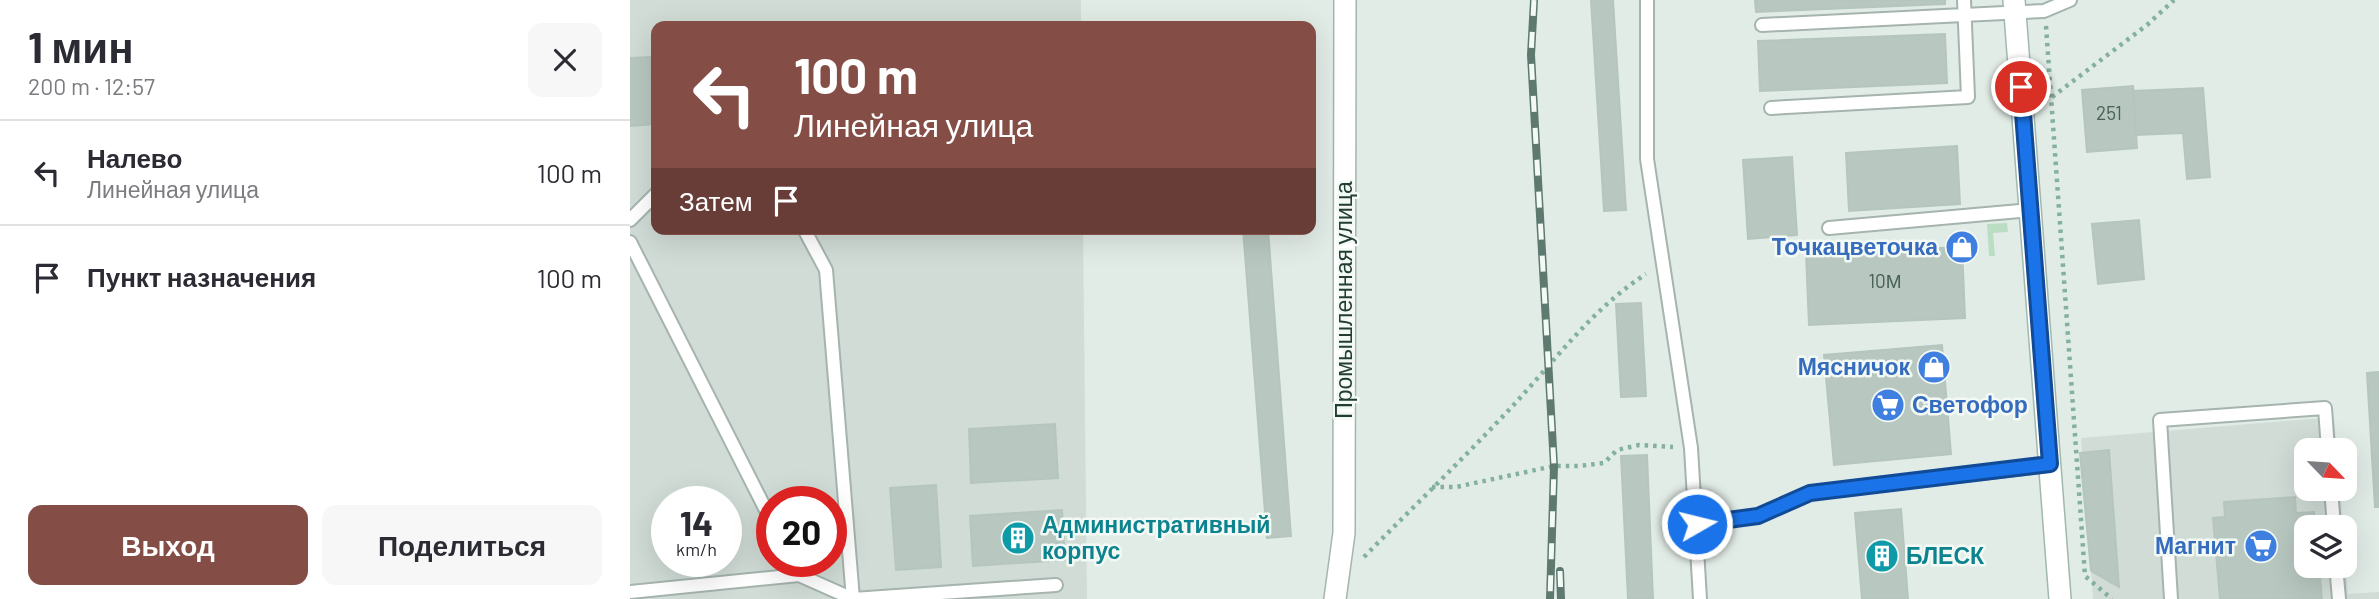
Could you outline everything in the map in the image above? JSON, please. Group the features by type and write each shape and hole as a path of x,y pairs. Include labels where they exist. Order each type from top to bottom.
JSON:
{"main road":[{"name":"Промышленная улица","path":"1337,591 1344,533 1343,183 1347,102 1345,0"},
{"path":"2015,7 2060,599"}],"lane":[{"path":"1647,0 1647,159 1691,448 1700,599"},
{"path":"1771,108 1968,97 1964,0"},
{"path":"1762,25 1964,15 2015,7 2044,11 2070,0"},
{"path":"630,220 651,199"},
{"path":"1829,228 2031,211"},
{"path":"807,235 826,270 853,599"},
{"path":"630,242 756,490"},
{"path":"2171,599 2160,420 2325,408 2327,438"},
{"path":"1697,524 1758,516 1810,493 2050,464"},
{"path":"630,592 779,577"},
{"path":"804,577 853,599 1056,584"},
{"path":"2337,578 2339,599"}],"path":[{"path":"2052,97 2147,25 2174,0"},
{"path":"2044,11 2085,576 2112,599"},
{"path":"1337,591 1432,487 1508,412 1548,366 1623,289 1654,270"},
{"path":"1432,487 1456,487 1554,466 1604,463 1617,450 1639,444 1691,448"}],"shaded area":[{"path":"630,0 1081,0 1081,21 651,21 651,235 1083,235 1087,599 630,599"},
{"path":"2334,417 2336,438 2294,438 2294,501 2341,501 2342,515 2294,515 2294,578 2347,578 2348,594 2379,592 2379,599 2093,599 2081,438"}],"green space":[{"path":"2007,223 2008,232 1993,233 1995,256 1989,256 1987,224"}],"building":[{"path":"1591,0 1613,0 1626,210 1604,211"},
{"path":"1755,0 1945,0 1945,4 1756,12"},
{"path":"1945,34 1947,83 1760,91 1758,41"},
{"path":"650,57 651,124 630,126 630,58"},
{"path":"2133,86 2137,148 2087,152 2082,90"},
{"path":"2203,88 2210,177 2187,179 2183,133 2136,135 2133,91"},
{"path":"1957,146 1960,204 1849,211 1846,153"},
{"path":"1792,157 1797,235 1748,239 1743,160"},
{"path":"2139,220 2144,279 2098,284 2092,224"},
{"path":"1243,235 1268,235 1291,536 1267,538"},
{"path":"1962,247 1965,318 1809,325 1806,254"},
{"path":"1641,303 1646,396 1621,397 1616,304"},
{"name":"Светофор","path":"1942,345 1951,454 1834,465 1824,355"},
{"path":"2379,372 2379,507 2375,507 2367,373"},
{"path":"1055,424 1058,478 971,483 969,429"},
{"path":"2109,450 2119,587 2091,571 2080,453"},
{"path":"1647,455 1653,599 1628,599 1621,456"},
{"path":"936,485 941,567 896,570 890,488"},
{"name":"Магнит","path":"2294,497 2296,513 2314,512 2314,515 2294,515 2294,578 2320,578 2322,599 2220,599 2213,518 2225,517 2224,502"},
{"name":"БЛЕСК","path":"1901,509 1908,599 1862,599 1855,513"},
{"name":"Административный корпус","path":"1062,510 1065,560 973,566 970,516"}],"railway":[{"path":"1534,0 1531,55 1554,466 1550,599"},
{"path":"1560,571 1561,599"}],"place":[{"name":"Точкацветочка","path":"1962,247"},
{"name":"Мясничок","path":"1934,367"},
{"name":"Светофор","path":"1888,405"},
{"name":"Административный корпус","path":"1018,538"},
{"name":"Магнит","path":"2261,546"},
{"name":"БЛЕСК","path":"1882,556"}],"route":[{"path":"1697,524 1758,516 1810,493 2050,464 2021,87"}]}
